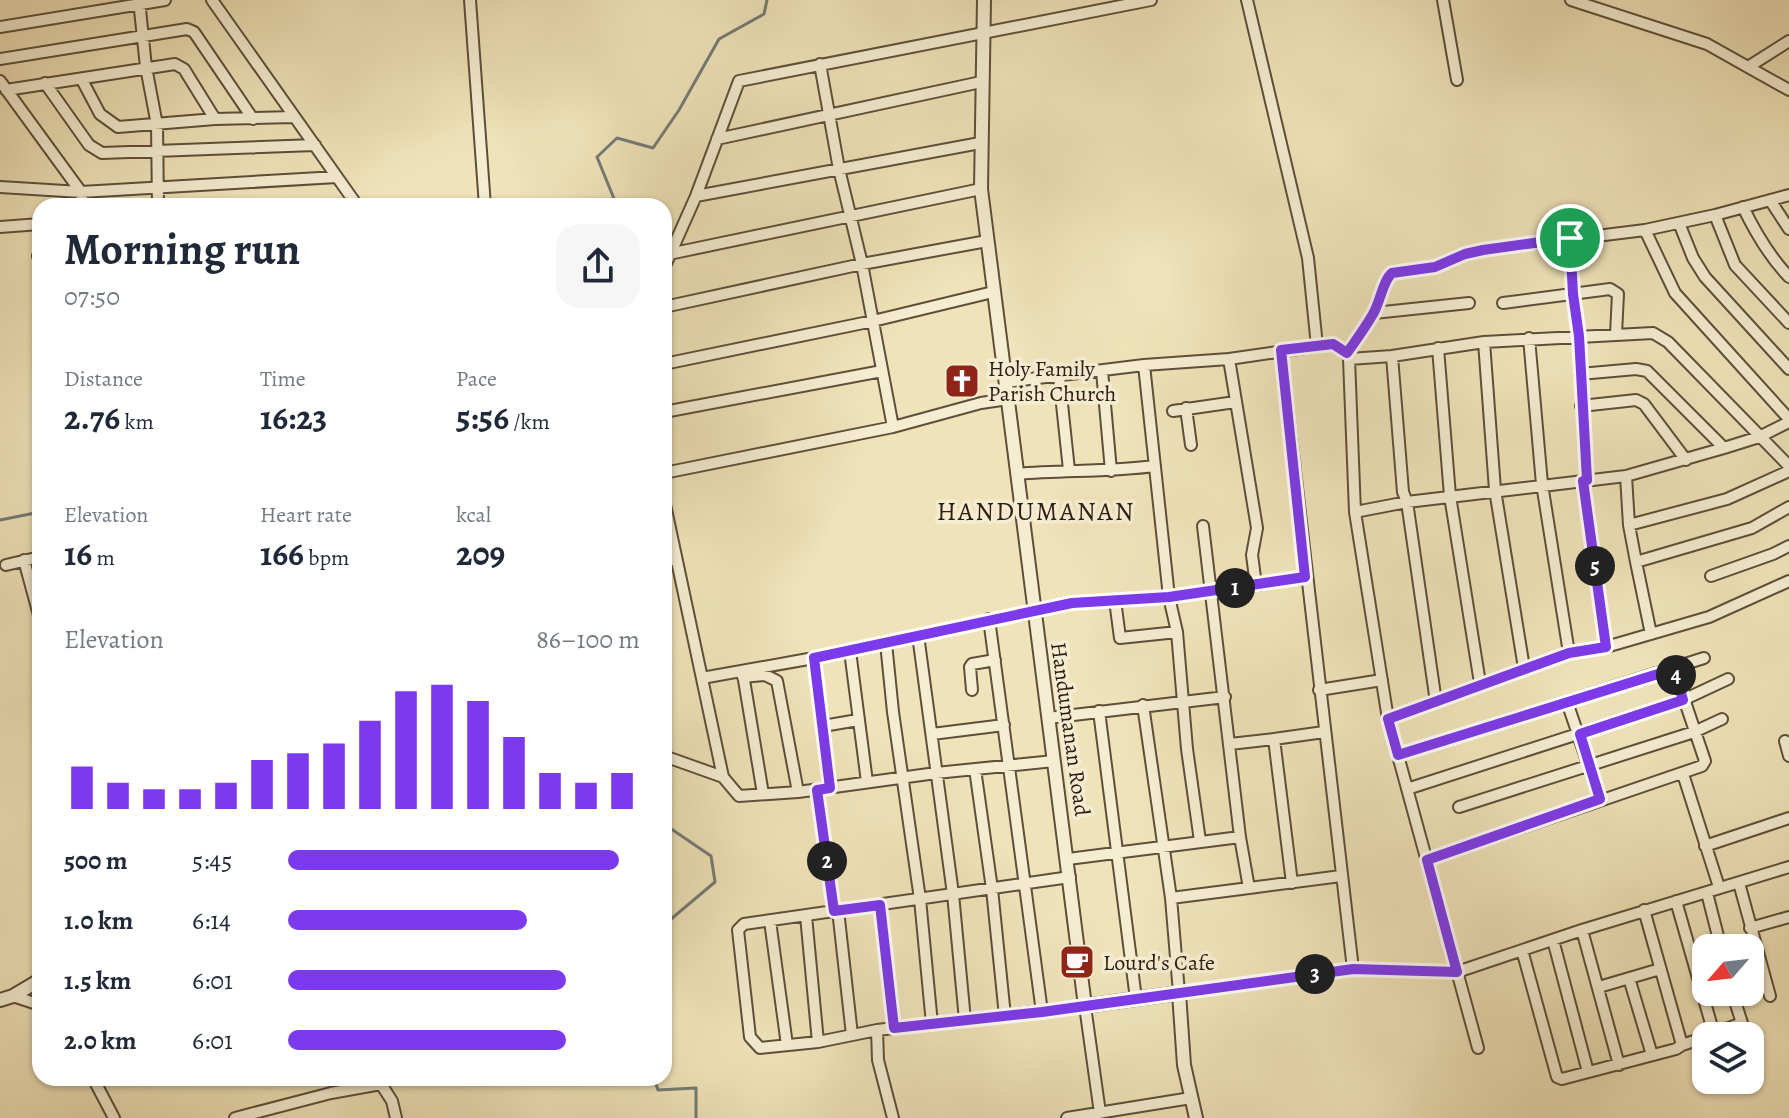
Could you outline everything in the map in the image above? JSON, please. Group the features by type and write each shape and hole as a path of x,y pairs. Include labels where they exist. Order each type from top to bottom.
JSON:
{"street":[{"path":"0,27 165,0"},
{"path":"212,0 352,198"},
{"path":"470,0 484,198"},
{"name":"Handumanan Road","path":"984,0 981,189 1085,1006"},
{"path":"672,248 696,196 739,81 1151,0"},
{"path":"1247,0 1308,258 1317,346"},
{"path":"1443,0 1457,80"},
{"path":"1571,0 1707,44 1789,90"},
{"path":"140,2 146,67 157,125 158,198"},
{"path":"0,59 180,29 194,32 253,119"},
{"path":"1748,67 1789,41"},
{"path":"3,86 82,80 175,64 180,65 215,119"},
{"path":"820,64 893,427"},
{"path":"82,80 100,114 118,127 215,119 294,117"},
{"path":"717,139 981,82"},
{"path":"45,83 89,145 102,153 315,145"},
{"path":"3,86 81,192 82,198"},
{"path":"696,196 980,143"},
{"path":"0,187 81,192 337,177"},
{"path":"672,253 849,214 981,189"},
{"path":"1478,1048 1388,719 1355,512 1348,356 1374,313 1384,293 1387,277 1392,273 1435,267 1483,250 1645,230 1789,195"},
{"path":"1770,200 1789,229"},
{"path":"1743,207 1755,232 1789,277"},
{"path":"1715,215 1735,265 1789,323"},
{"path":"1679,223 1693,258 1705,277 1789,369"},
{"path":"0,227 32,225"},
{"path":"1355,512 1495,490 1626,476 1759,437 1789,420 1675,293 1645,230"},
{"path":"1570,238 1579,336 1585,481 1606,647"},
{"path":"672,305 862,264 987,241"},
{"path":"1503,303 1610,289 1616,292 1618,304 1616,334"},
{"path":"672,362 873,321 993,292"},
{"path":"1374,313 1469,303"},
{"path":"1006,382 1144,365 1229,359 1333,344 1348,356 1392,356 1529,338 1616,334 1660,336 1789,469 1727,499 1629,525"},
{"path":"1529,338 1542,484 1569,653"},
{"path":"1484,342 1495,490 1524,668"},
{"path":"1438,348 1450,496 1480,683"},
{"path":"1281,350 1353,969"},
{"path":"1392,356 1403,492 1436,702"},
{"path":"1229,359 1257,528 1252,555 1256,585"},
{"path":"1144,365 1200,841"},
{"path":"1580,374 1636,369 1647,371 1724,448"},
{"path":"672,410 882,371"},
{"path":"1102,371 1111,471"},
{"path":"1059,376 1069,470"},
{"path":"672,471 893,427 981,403 1008,399"},
{"path":"1581,406 1636,400 1644,404 1686,460"},
{"path":"1173,411 1235,402"},
{"path":"1186,408 1191,445"},
{"path":"1017,474 1111,471 1155,466"},
{"path":"1626,476 1629,525 1651,634"},
{"path":"1636,562 1752,528 1789,507"},
{"path":"1203,526 1240,837 1249,888"},
{"path":"672,542 723,777 739,796 817,790 936,773 1054,761"},
{"path":"1711,576 1789,546"},
{"path":"6,565 32,558"},
{"path":"24,560 32,590"},
{"path":"702,678 743,674 1072,603 1169,597 1305,577"},
{"path":"1388,719 1569,653 1606,647 1709,617 1789,581"},
{"path":"1115,600 1120,638 1177,632"},
{"path":"989,619 1042,1012"},
{"path":"918,635 953,894 965,1020"},
{"path":"886,643 920,899 932,1024"},
{"path":"850,651 867,782"},
{"path":"814,658 830,788"},
{"path":"1398,755 1704,658"},
{"path":"972,690 972,664 995,660"},
{"path":"1427,860 1705,764 1674,669"},
{"path":"743,674 765,675 777,681 798,792"},
{"path":"743,674 763,794"},
{"path":"1407,789 1683,700 1728,679"},
{"path":"1319,690 1382,680"},
{"path":"1048,718 1225,697"},
{"path":"1567,702 1600,799"},
{"path":"1143,705 1171,898 1184,1065 1196,1118"},
{"path":"1099,711 1136,999"},
{"path":"1459,807 1694,732 1722,719"},
{"path":"823,726 858,720"},
{"path":"932,734 1004,725"},
{"path":"1230,744 1324,732"},
{"path":"1274,739 1292,883"},
{"path":"1785,741 1789,756"},
{"path":"672,759 723,777"},
{"path":"975,769 992,889 1005,1016"},
{"path":"1683,774 1719,887"},
{"path":"817,790 852,1035"},
{"path":"1705,846 1789,818"},
{"path":"1068,859 1240,837"},
{"path":"1070,877 744,924 738,930 750,1037 760,1048 818,1042 877,1030 1042,1012 1353,969 1457,972 1644,910 1789,867"},
{"path":"1171,898 1341,876"},
{"path":"1739,883 1770,996"},
{"path":"1707,893 1717,934"},
{"path":"1676,901 1706,1022"},
{"path":"880,905 894,1028"},
{"path":"1644,910 1682,1045"},
{"path":"806,916 818,1042"},
{"path":"1750,928 1789,917"},
{"path":"770,921 787,1045"},
{"path":"1582,930 1619,1065"},
{"path":"1553,940 1588,1072"},
{"path":"1522,950 1555,1072 1562,1079 1676,1049 1692,1042"},
{"path":"1599,987 1660,969"},
{"path":"1629,978 1652,1055"},
{"path":"6,998 32,984"},
{"path":"6,998 32,1003"},
{"path":"1085,1006 1100,1113"},
{"path":"877,1030 878,1060 893,1118"},
{"path":"97,1086 114,1118"},
{"path":"235,1118 360,1086"},
{"path":"383,1086 392,1101 396,1118"},
{"path":"1067,1118 1191,1098"}],"waterway":[{"path":"614,198 597,157 617,138 653,148 679,110 719,39 764,14 767,0"},
{"path":"0,520 32,514"},
{"path":"672,829 711,856 715,882 672,918"},
{"path":"657,1086 658,1090 696,1088 696,1118"}],"place":[{"name":"Holy Family Parish Church","path":"962,381"},
{"name":"Lourd's Cafe","path":"1077,962"}],"district":[{"name":"HANDUMANAN","path":"1036,511"}],"route":[{"path":"1570,238 1587,480 1583,481 1606,647 1569,653 1388,719 1398,755 1674,669 1683,700 1580,734 1600,799 1427,860 1457,972 1353,969 1042,1012 894,1028 880,905 834,911 817,790 830,788 814,658 1072,603 1169,597 1305,577 1281,350 1333,344 1347,353 1374,313 1384,293 1388,274 1435,267 1483,250 1570,238"}]}
